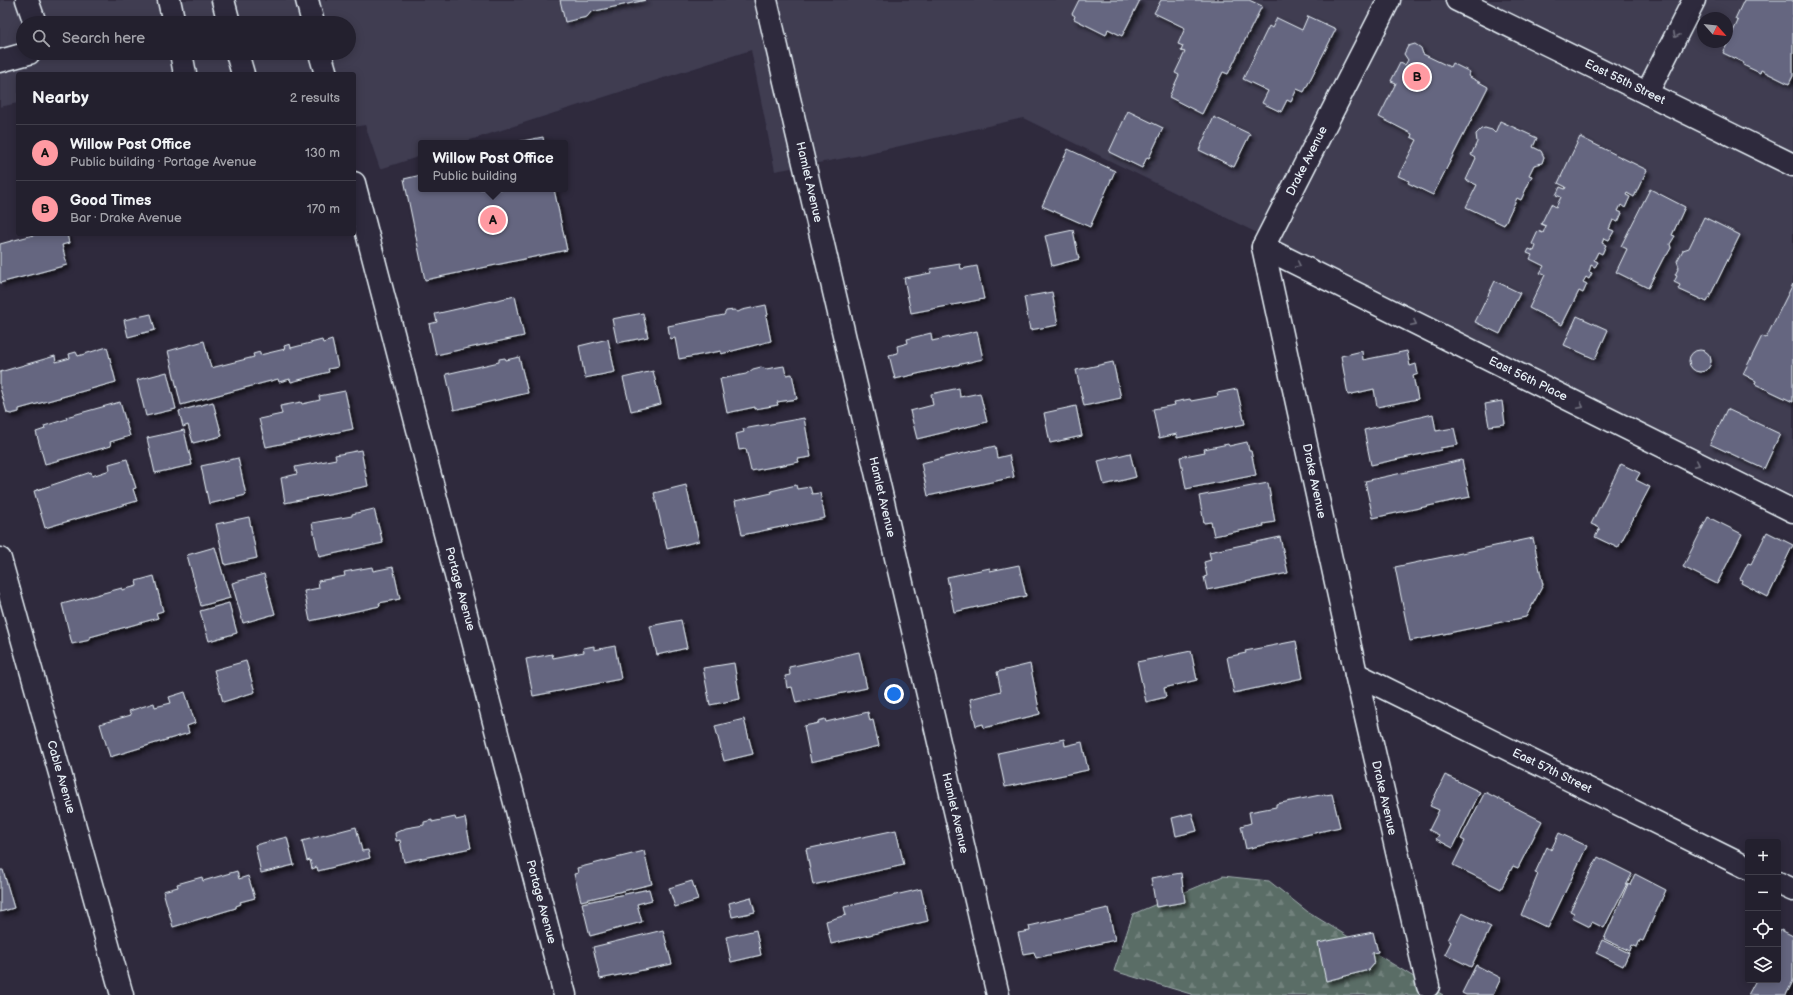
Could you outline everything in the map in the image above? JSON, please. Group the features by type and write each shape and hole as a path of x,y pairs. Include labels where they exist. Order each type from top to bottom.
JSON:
{"street":[{"path":"27,0 33,16"},
{"path":"170,0 173,16"},
{"path":"223,0 227,16"},
{"path":"307,0 311,16"},
{"name":"Hamlet Avenue","path":"766,0 998,995"},
{"name":"Drake Avenue","path":"1389,0 1263,248 1356,674 1428,986"},
{"name":"East 55th Street","path":"1457,0 1793,165"},
{"path":"1647,93 1694,0"},
{"path":"0,61 16,57"},
{"path":"182,60 185,72"},
{"path":"239,60 242,72"},
{"name":"Portage Avenue","path":"356,191 565,995"},
{"name":"East 56th Place","path":"1263,248 1793,511"},
{"name":"Cable Avenue","path":"0,559 122,995"},
{"name":"East 57th Street","path":"1356,674 1745,867"},
{"path":"1781,884 1793,890"}],"shaded area":[{"path":"0,0 1793,0 1793,496 1023,118 856,156 775,171 751,50 470,140 418,140 418,157 380,169 365,125 356,127 356,72 16,72 16,103 0,107"}],"green space":[{"path":"1223,876 1269,881 1308,912 1443,995 1194,995 1114,971 1133,914"}],"building":[{"path":"560,0 646,0 591,12 587,17 565,22"},
{"path":"1079,0 1140,0 1122,36 1108,29 1106,35 1074,19 1075,16 1072,14"},
{"path":"1161,0 1249,0 1262,6 1228,74 1223,72 1202,114 1169,97 1179,75 1175,73 1185,52 1181,51 1183,46 1178,44 1185,28 1154,13"},
{"path":"1744,0 1793,0 1793,76 1789,84 1761,70 1760,73 1723,53 1725,48 1733,48 1733,32 1738,21 1735,19"},
{"path":"1308,16 1336,29 1304,92 1297,89 1291,102 1287,100 1281,112 1262,103 1268,91 1243,79 1269,26 1272,28 1277,18 1302,30"},
{"path":"1415,44 1421,48 1423,54 1450,67 1452,63 1470,72 1468,76 1488,87 1433,195 1408,183 1409,181 1398,176 1417,140 1411,137 1412,134 1379,117 1396,83 1391,81 1400,63 1405,65 1408,60 1404,54 1408,46"},
{"path":"1128,111 1163,128 1149,158 1147,157 1142,168 1109,152"},
{"path":"1214,117 1250,134 1234,167 1199,150"},
{"path":"1500,121 1537,138 1533,147 1541,151 1544,157 1542,163 1534,165 1529,175 1532,176 1521,200 1517,198 1504,225 1466,207 1477,185 1466,180 1476,158 1471,155 1477,142 1476,134 1481,129 1485,128 1492,130 1495,133"},
{"path":"543,137 544,140 528,140"},
{"path":"1580,137 1647,170 1634,197 1627,193 1626,195 1630,197 1625,208 1621,205 1618,211 1622,213 1618,222 1613,220 1609,229 1614,231 1609,240 1604,238 1602,243 1606,245 1602,254 1598,252 1594,260 1598,262 1595,267 1591,265 1589,272 1592,273 1589,279 1586,277 1583,282 1587,284 1583,293 1579,291 1562,325 1529,308 1545,275 1540,273 1544,266 1530,259 1532,255 1527,253 1529,249 1534,251 1536,246 1532,244 1538,231 1543,233 1546,226 1541,224 1551,204 1556,207 1561,197 1556,195 1560,187 1565,189 1566,187 1558,183"},
{"path":"1068,149 1115,171 1090,227 1042,206"},
{"path":"418,176 418,192 555,192 567,250 425,280 404,179"},
{"path":"1650,189 1685,207 1672,235 1675,236 1670,244 1671,248 1664,257 1648,288 1616,272 1627,249 1621,246"},
{"path":"1704,217 1740,235 1707,302 1678,289 1680,285 1674,282 1677,276 1675,275 1679,267 1677,261 1683,250 1689,248"},
{"path":"1073,230 1079,259 1052,266 1045,236"},
{"path":"30,236 67,236 69,243 62,245 67,265 0,283 0,244"},
{"path":"960,264 961,269 977,266 984,299 911,313 904,278 931,273 930,269"},
{"path":"1495,281 1520,293 1500,334 1475,322"},
{"path":"1793,284 1793,402 1755,384 1756,381 1743,374 1762,336 1766,338"},
{"path":"1052,292 1058,325 1030,330 1024,297"},
{"path":"515,296 524,336 436,355 429,324 437,322 435,314"},
{"path":"766,305 768,315 766,316 771,341 721,354 721,351 679,359 675,338 670,339 668,326 724,315 726,311 734,310 738,312"},
{"path":"643,313 648,337 617,343 612,319"},
{"path":"151,314 155,330 128,337 124,320"},
{"path":"1577,316 1608,330 1595,359 1564,345"},
{"path":"977,331 983,359 895,379 889,355 898,353 897,346 908,343 907,339 931,333 932,341"},
{"path":"608,339 615,372 585,378 579,346"},
{"path":"322,340 323,343 332,340 338,367 328,369 329,372 291,382 290,379 279,382 278,379 181,405 168,351 204,341 211,368 254,357 253,354 260,352 260,355 285,349 284,346 290,344 291,348"},
{"path":"107,347 116,382 19,409 19,412 11,414 7,413 0,388 0,372 55,356 56,362 70,358 69,354 76,352 78,356"},
{"path":"1700,350 1708,353 1711,361 1708,369 1700,372 1692,369 1689,361 1692,353"},
{"path":"1362,351 1363,360 1407,351 1410,366 1416,364 1418,374 1413,376 1418,399 1377,407 1374,389 1348,395 1341,356"},
{"path":"519,357 528,393 454,410 446,374 499,362 499,359 505,358 506,360"},
{"path":"1113,362 1121,398 1084,406 1076,370"},
{"path":"784,366 786,375 792,374 797,399 777,402 778,405 755,409 755,407 727,413 720,379 746,374 753,369 761,367 766,369"},
{"path":"653,371 661,404 631,411 623,378"},
{"path":"167,372 176,409 146,416 137,380"},
{"path":"959,388 960,397 980,393 987,422 917,439 910,411 933,405 931,394"},
{"path":"1237,389 1245,424 1177,438 1177,434 1159,438 1153,409 1175,405 1174,402 1190,399 1191,401 1218,396 1217,393"},
{"path":"345,391 353,429 266,447 259,419 282,414 280,406 301,402 302,404 320,400 319,396"},
{"path":"1502,401 1505,424 1489,426 1485,404"},
{"path":"120,402 130,436 110,442 111,446 45,464 36,432 45,429 44,426 67,419 66,417"},
{"path":"213,402 222,436 193,443 188,425 183,427 179,411"},
{"path":"1076,406 1082,436 1050,443 1044,413"},
{"path":"1727,409 1780,434 1764,469 1710,444"},
{"path":"1433,414 1436,431 1454,428 1458,445 1371,465 1364,430"},
{"path":"804,418 811,457 798,459 799,462 751,471 746,449 739,450 736,434 744,432 743,429"},
{"path":"184,430 192,465 155,473 147,438"},
{"path":"1247,442 1249,451 1251,451 1256,475 1186,489 1180,457 1205,452 1204,449"},
{"path":"995,446 997,458 1009,455 1014,477 928,496 921,463"},
{"path":"361,450 368,486 285,503 281,478 297,474 295,467 336,459 335,455"},
{"path":"1130,453 1136,477 1104,485 1098,461"},
{"path":"238,458 246,495 209,504 201,466"},
{"path":"127,459 136,488 133,489 137,501 45,528 34,491 91,472 92,476 110,470 109,464"},
{"path":"1462,460 1470,497 1373,518 1365,481"},
{"path":"1621,464 1640,473 1636,480 1650,487 1618,548 1595,537 1600,528 1591,524"},
{"path":"1268,483 1275,522 1263,524 1264,526 1214,536 1211,522 1204,523 1199,496"},
{"path":"686,485 699,541 667,549 654,493"},
{"path":"796,485 797,489 810,487 812,494 820,493 825,518 742,535 735,501 772,493 771,491"},
{"path":"374,509 383,543 319,557 312,523 352,516 352,514"},
{"path":"249,517 257,558 225,565 216,524"},
{"path":"1708,517 1742,534 1717,584 1683,567"},
{"path":"1767,532 1793,545 1768,597 1741,583 1742,580 1740,579 1748,563 1751,564"},
{"path":"1280,537 1288,573 1207,590 1204,577 1207,576 1204,562 1211,560 1209,552"},
{"path":"1533,538 1543,585 1526,617 1410,641 1395,567"},
{"path":"215,547 230,598 201,606 187,555"},
{"path":"1019,565 1026,596 954,612 947,577 990,568 990,571"},
{"path":"372,567 373,571 393,567 400,599 379,603 380,606 310,621 304,591 319,588 318,581 345,576 344,572"},
{"path":"264,574 275,614 243,623 232,583"},
{"path":"154,576 163,611 156,613 158,618 90,637 90,640 72,644 62,604 122,588 122,590 137,586 136,581"},
{"path":"229,603 237,633 209,641 200,611"},
{"path":"681,620 687,648 657,655 650,626"},
{"path":"1296,641 1303,678 1234,693 1227,657 1246,653 1245,651"},
{"path":"594,646 594,650 615,646 621,679 533,696 526,659 552,654 553,658 584,652 583,648"},
{"path":"1191,651 1197,680 1164,688 1166,697 1146,702 1137,662"},
{"path":"859,652 867,688 796,703 792,687 787,688 785,676 790,675 789,667"},
{"path":"246,661 255,692 223,702 214,670"},
{"path":"734,663 740,699 710,705 703,668"},
{"path":"1030,664 1040,714 984,728 983,724 976,726 970,699 1001,691 997,672"},
{"path":"185,692 195,723 187,726 189,733 110,757 100,724 131,715 129,711 154,703 155,707 171,703 169,697"},
{"path":"868,712 870,721 873,720 879,746 811,762 804,726 819,723 818,721 825,719 826,722"},
{"path":"744,719 753,754 724,761 715,726"},
{"path":"1064,739 1065,746 1082,742 1088,770 1005,787 998,753"},
{"path":"1445,775 1480,792 1453,848 1436,839 1439,835 1429,830 1439,810 1430,806"},
{"path":"1485,792 1542,821 1518,868 1513,866 1501,889 1453,865 1465,841 1461,839"},
{"path":"1325,794 1332,794 1340,827 1246,849 1241,826 1251,823 1249,812 1276,807 1276,804"},
{"path":"1192,813 1197,831 1176,836 1172,818"},
{"path":"455,817 456,820 465,818 471,848 404,862 400,840 396,841 395,833 406,828 424,825 424,822 432,820 432,822"},
{"path":"356,827 362,851 368,850 370,858 318,871 317,867 312,869 310,860 307,861 302,841"},
{"path":"896,830 904,865 813,885 806,849"},
{"path":"1559,833 1587,846 1548,928 1521,915 1538,874 1535,873 1547,847 1551,850"},
{"path":"287,837 294,865 261,873 255,845"},
{"path":"644,851 652,884 581,901 574,874 578,873 577,868"},
{"path":"1598,857 1632,874 1604,928 1592,922 1590,927 1572,918 1574,913 1570,911"},
{"path":"0,870 3,870 14,908 0,912"},
{"path":"237,871 239,879 248,876 255,898 240,902 241,904 236,906 236,908 173,927 163,891 178,887 177,884 202,877 203,881"},
{"path":"1181,873 1185,902 1156,907 1151,878"},
{"path":"1635,874 1666,890 1643,941 1640,940 1637,947 1632,945 1630,951 1604,939 1628,884 1630,885"},
{"path":"692,881 698,900 675,907 669,888"},
{"path":"649,889 652,900 637,904 642,922 590,936 582,903"},
{"path":"921,889 928,921 831,944 826,921 846,915 844,907"},
{"path":"751,897 755,912 732,917 729,903"},
{"path":"1108,908 1115,940 1036,958 1034,952 1023,954 1018,933 1030,931 1029,926"},
{"path":"1462,913 1491,927 1471,967 1445,954 1451,942 1448,940"},
{"path":"663,930 672,964 600,979 593,947"},
{"path":"756,930 761,955 731,962 726,937"},
{"path":"1781,930 1793,936 1793,981 1786,995 1748,995 1754,983 1781,983"},
{"path":"1373,932 1378,952 1372,953 1374,964 1369,970 1326,981 1318,943"},
{"path":"1602,940 1629,953 1623,966 1596,953"},
{"path":"1476,965 1501,978 1493,995 1466,995 1462,993"}],"place":[{"name":"Good Times","path":"1417,77"},
{"name":"Willow Post Office","path":"493,220"}]}
